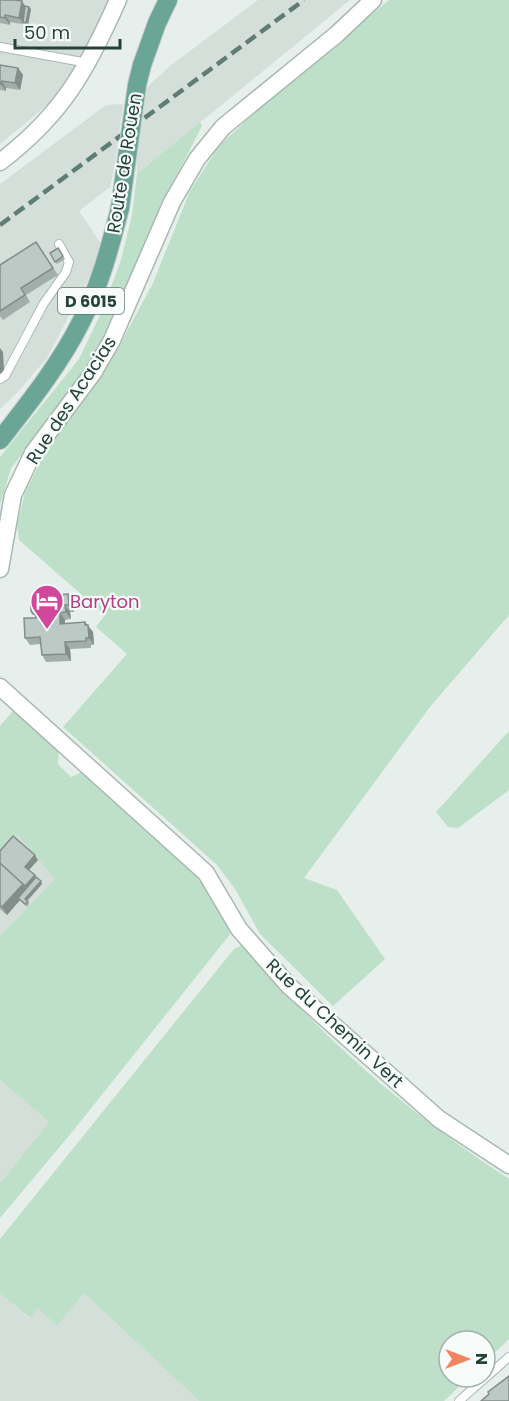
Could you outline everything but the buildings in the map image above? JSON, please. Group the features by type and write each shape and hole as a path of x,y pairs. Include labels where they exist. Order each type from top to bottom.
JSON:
{"main road":[{"name":"Route de Rouen","path":"0,440 40,386 77,330 96,290 111,246 120,208 142,64 168,0"},
{"name":"Route de Rouen","path":"0,428 40,386"}],"street":[{"path":"0,162 23,145 54,114 76,84 118,0"},
{"name":"Rue des Acacias","path":"0,569 14,495 33,453 93,373 112,340 172,202 197,159 223,127 337,34 373,0"},
{"name":"Rue du Chemin Vert","path":"0,687 206,873 239,929 288,985 440,1119 509,1165"}],"lane":[{"path":"0,47 88,63"},
{"path":"0,380 5,376 44,303 66,272 69,262 59,244"},
{"path":"459,1401 509,1357"}],"shaded area":[{"path":"0,0 111,0 98,29 63,92 0,144"},
{"path":"258,0 350,0 137,174 146,88 170,66"},
{"path":"123,104 110,187 79,211 102,245 92,272 47,358 0,409 0,184 106,105"},
{"path":"18,834 56,879 0,936 0,852"},
{"path":"0,1080 49,1122 0,1183"},
{"path":"84,1293 199,1401 0,1401 0,1294 29,1318 38,1308"}],"green space":[{"path":"389,0 509,0 509,615 430,707 304,878 337,890 385,959 333,1006 260,934 235,889 217,865 63,727 127,654 96,627 105,615 19,540 17,525 25,492 54,436 90,393 116,352 153,283 190,191 219,146 269,99"},
{"path":"200,122 202,126 163,202 121,310 85,375 11,468 0,505 0,457 79,359 102,311 121,260 132,215 137,174"},
{"path":"13,711 59,749 58,764 71,777 82,772 184,862 206,888 231,933 73,1131 0,1218 0,1183 49,1122 0,1080 0,936 55,879 18,835 0,852 0,726"},
{"path":"509,731 509,790 458,828 448,827 436,812"},
{"path":"245,944 303,1011 367,1072 436,1128 509,1179 509,1339 497,1350 497,1329 437,1329 437,1389 456,1389 444,1401 199,1401 84,1293 57,1326 38,1308 30,1318 0,1294 0,1239 234,949"}],"railway":[{"path":"0,225 304,0"}],"place":[{"name":"Baryton","path":"47,630"}]}
